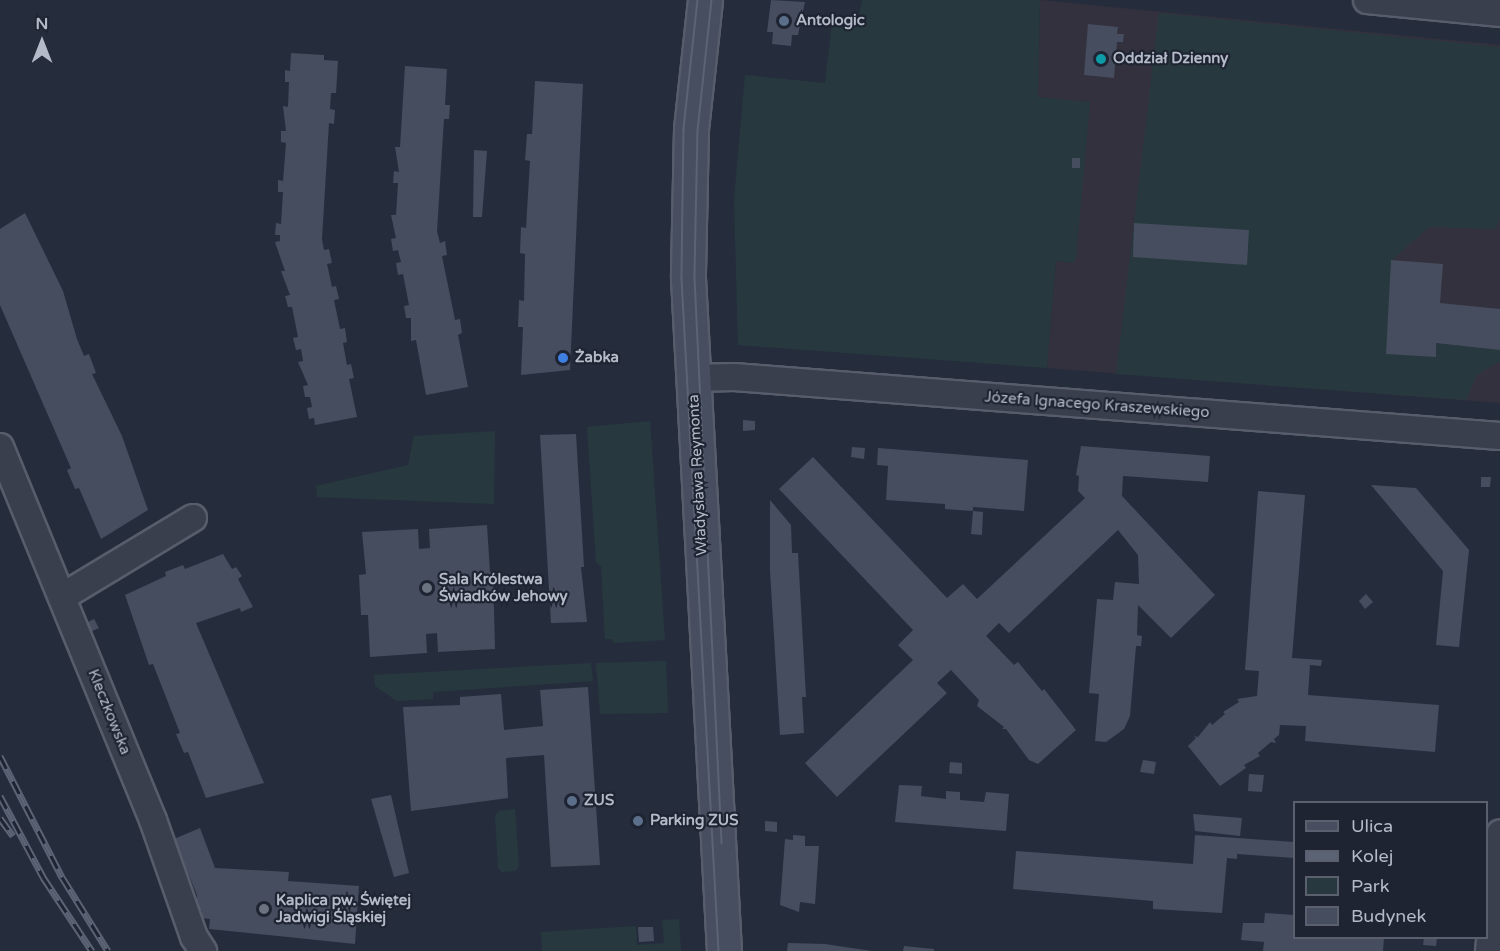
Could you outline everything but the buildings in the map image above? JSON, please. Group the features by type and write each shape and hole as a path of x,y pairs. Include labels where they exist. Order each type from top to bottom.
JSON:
{"main road":[{"name":"Władysława Reymonta","path":"705,0 687,201 693,378 724,951"}],"street":[{"path":"1367,0 1500,13"},
{"name":"Józefa Ignacego Kraszewskiego","path":"693,378 734,377 1500,436"},
{"name":"Kleczkowska","path":"0,447 156,828 194,938 203,951"},
{"path":"62,597 193,518"},
{"path":"1489,951 1500,834"}],"shaded area":[{"path":"1040,0 1500,45 1500,403 1047,368 1056,261 1073,263 1090,102 1038,97"}],"green space":[{"path":"862,0 1040,0 1038,97 1090,102 1076,259 1073,263 1056,261 1047,368 738,345 734,199 745,75 825,83 833,16 859,18"},
{"path":"1159,13 1500,47 1500,219 1495,229 1429,227 1391,261 1428,357 1436,357 1436,343 1500,350 1500,361 1477,375 1466,400 1116,374"},
{"path":"650,421 665,640 613,643 613,639 605,639 601,566 596,562 587,427"},
{"path":"495,431 494,504 317,497 316,486 408,465 414,436"},
{"path":"666,661 668,713 600,714 596,663"},
{"path":"591,663 593,681 433,692 433,699 397,701 375,686 374,675"},
{"path":"515,809 519,867 515,871 502,872 498,868 495,815 499,811"},
{"path":"679,919 681,951 542,951 541,932 636,926 637,945 664,943 662,920"}],"tram line":[{"path":"698,0 684,129 682,279 719,951"},
{"path":"712,0 698,130 695,278 722,843"}],"railway":[{"path":"0,756 62,877 108,951"},
{"path":"0,796 43,877 92,951"},
{"path":"0,818 13,836"}],"place":[{"name":"Antologic","path":"784,21"},
{"name":"Oddział Dzienny","path":"1101,59"},
{"name":"Żabka","path":"563,358"},
{"name":"Sala Królestwa Świadków Jehowy","path":"427,588"},
{"name":"ZUS","path":"572,801"},
{"name":"Parking ZUS","path":"638,821"},
{"name":"Kaplica pw. Świętej Jadwigi Śląskiej","path":"264,909"}]}
